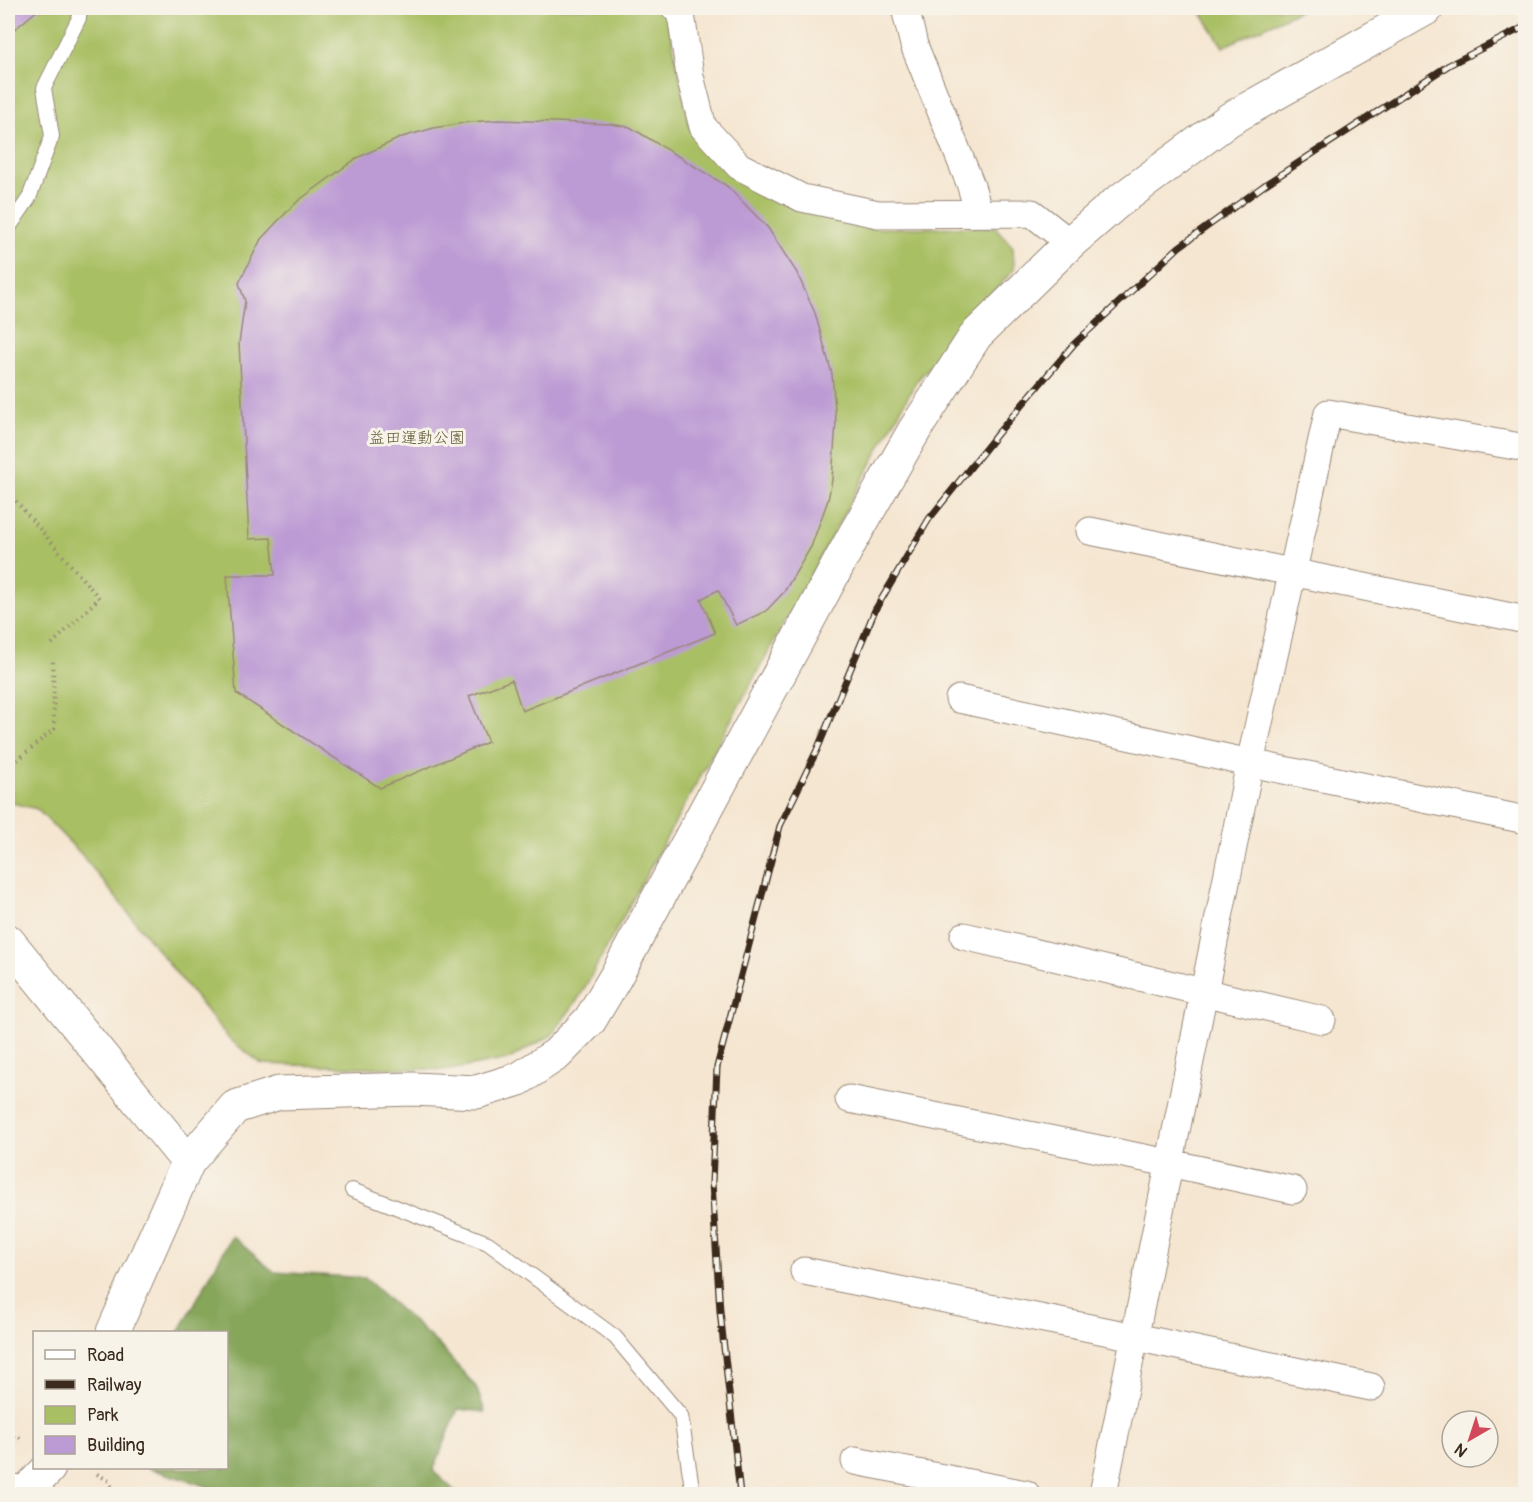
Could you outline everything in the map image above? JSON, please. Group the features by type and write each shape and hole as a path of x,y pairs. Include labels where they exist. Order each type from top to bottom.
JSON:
{"main road":[{"path":"113,1331 188,1162 235,1107 279,1093 413,1089 477,1092 519,1079 557,1054 590,1020 852,539 914,431 976,336 1070,243 1115,204 1230,119 1427,8"},
{"path":"8,941 188,1162"},
{"path":"8,1488 23,1494 47,1469"}],"street":[{"path":"675,8 681,14 690,76 703,127 739,166 802,198 878,214 1032,213 1070,243"},
{"path":"905,8 914,45 970,183 979,213"},
{"path":"1103,1494 1250,763 1328,413 1526,448"},
{"path":"1090,531 1526,620"},
{"path":"959,699 1250,763 1526,820"},
{"path":"964,936 1322,1020"},
{"path":"849,1099 1293,1190"},
{"path":"804,1271 1371,1387"},
{"path":"855,1461 1026,1494"}],"lane":[{"path":"8,229 29,198 52,136 44,88 78,18 79,8"},
{"path":"352,1190 488,1243 615,1337 681,1416 693,1494"}],"path":[{"path":"8,492 99,598 52,644"},
{"path":"8,768 54,729 53,660"},
{"path":"8,1438 17,1436 24,1440"},
{"path":"97,1474 109,1481 115,1494"}],"green space":[{"name":"益田運動公園","path":"8,8 660,8 668,18 690,129 794,209 871,228 995,227 1013,247 1014,269 916,382 580,996 552,1035 509,1059 450,1070 262,1064 229,1039 82,855 37,809 8,802"},
{"path":"1198,8 1304,8 1223,47"},
{"path":"232,1236 274,1272 365,1278 439,1345 476,1387 485,1412 458,1409 433,1471 456,1494 231,1494 151,1469 228,1469 228,1331 180,1331"}],"building":[{"path":"8,8 40,8 8,35"},
{"path":"499,120 609,124 630,127 727,186 768,228 797,273 815,313 832,374 836,421 832,480 828,500 811,547 784,592 766,611 736,625 718,590 701,599 715,633 522,711 512,680 469,696 488,742 380,788 236,693 227,575 275,575 271,538 249,539 239,343 245,301 239,283 261,239 276,223 298,201 357,158 402,137 434,128"}],"railway":[{"path":"740,1494 720,1311 712,1183 717,1067 780,826 817,750 875,610 929,519 998,433 1074,344 1179,247 1266,184 1449,65 1526,26"}]}
